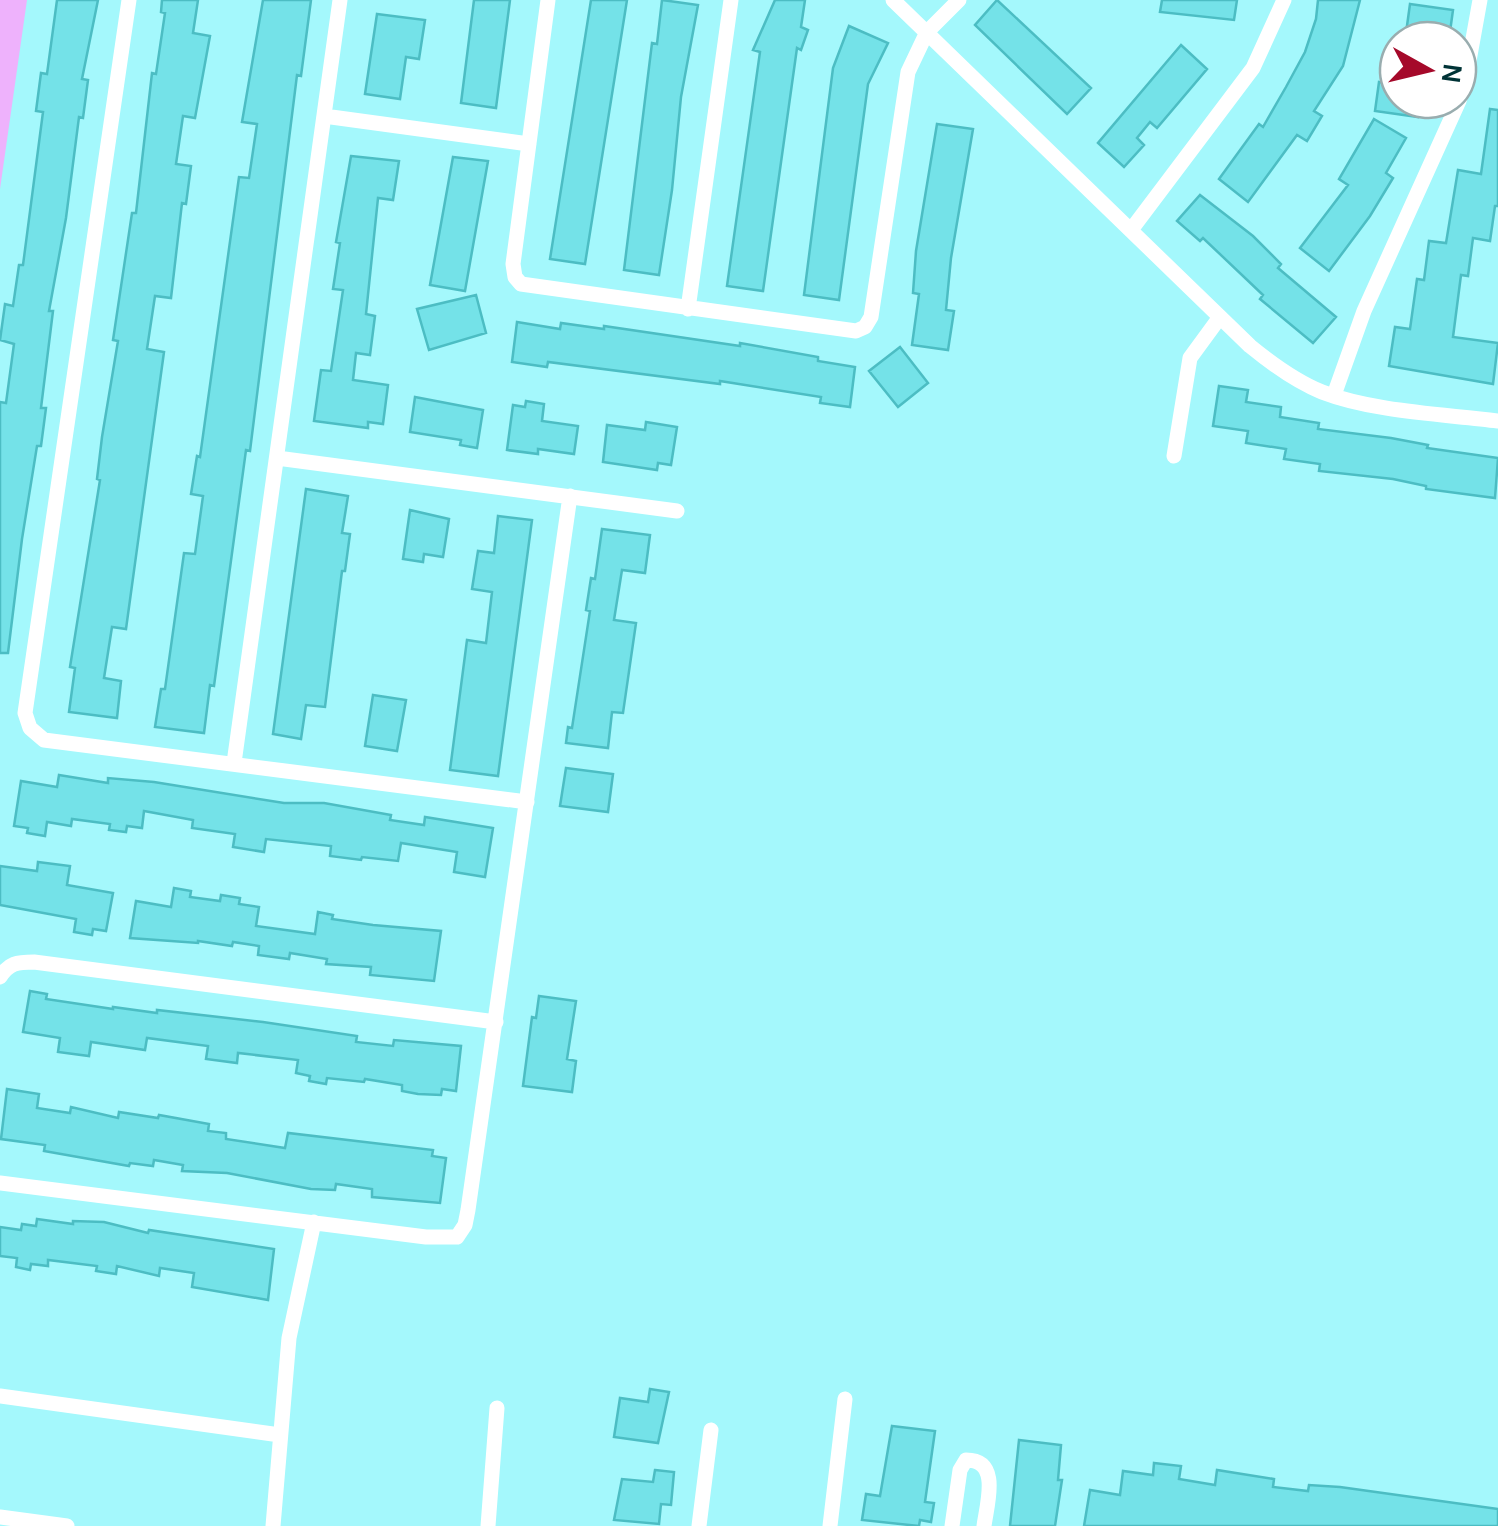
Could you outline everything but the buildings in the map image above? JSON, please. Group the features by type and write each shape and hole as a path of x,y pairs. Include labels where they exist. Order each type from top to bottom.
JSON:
{"street":[{"path":"129,0 25,713 30,728 44,740 527,802"},
{"path":"234,763 340,0"},
{"path":"548,0 512,264 515,278 521,284 843,331 865,327 871,317 908,72 927,32 959,0"},
{"path":"688,308 732,0"},
{"path":"893,0 1276,367 1334,396 1498,422"},
{"path":"1131,230 1253,68 1284,0"},
{"path":"1334,396 1364,311 1458,100 1468,72 1480,0"},
{"path":"324,116 529,144"},
{"path":"1174,456 1190,358 1220,317"},
{"path":"277,458 677,511"},
{"path":"0,1183 444,1239 457,1237 465,1226 468,1210 570,496"},
{"path":"0,978 6,966 34,962 496,1022"},
{"path":"272,1526 289,1338 314,1222"},
{"path":"0,1396 280,1436"},
{"path":"830,1526 846,1399"},
{"path":"488,1526 497,1408"},
{"path":"699,1526 711,1430"},
{"path":"952,1526 960,1470 966,1460 984,1466 990,1477 984,1526"},
{"path":"0,1518 67,1526"}],"shaded area":[{"path":"0,0 27,0 0,189"}]}
